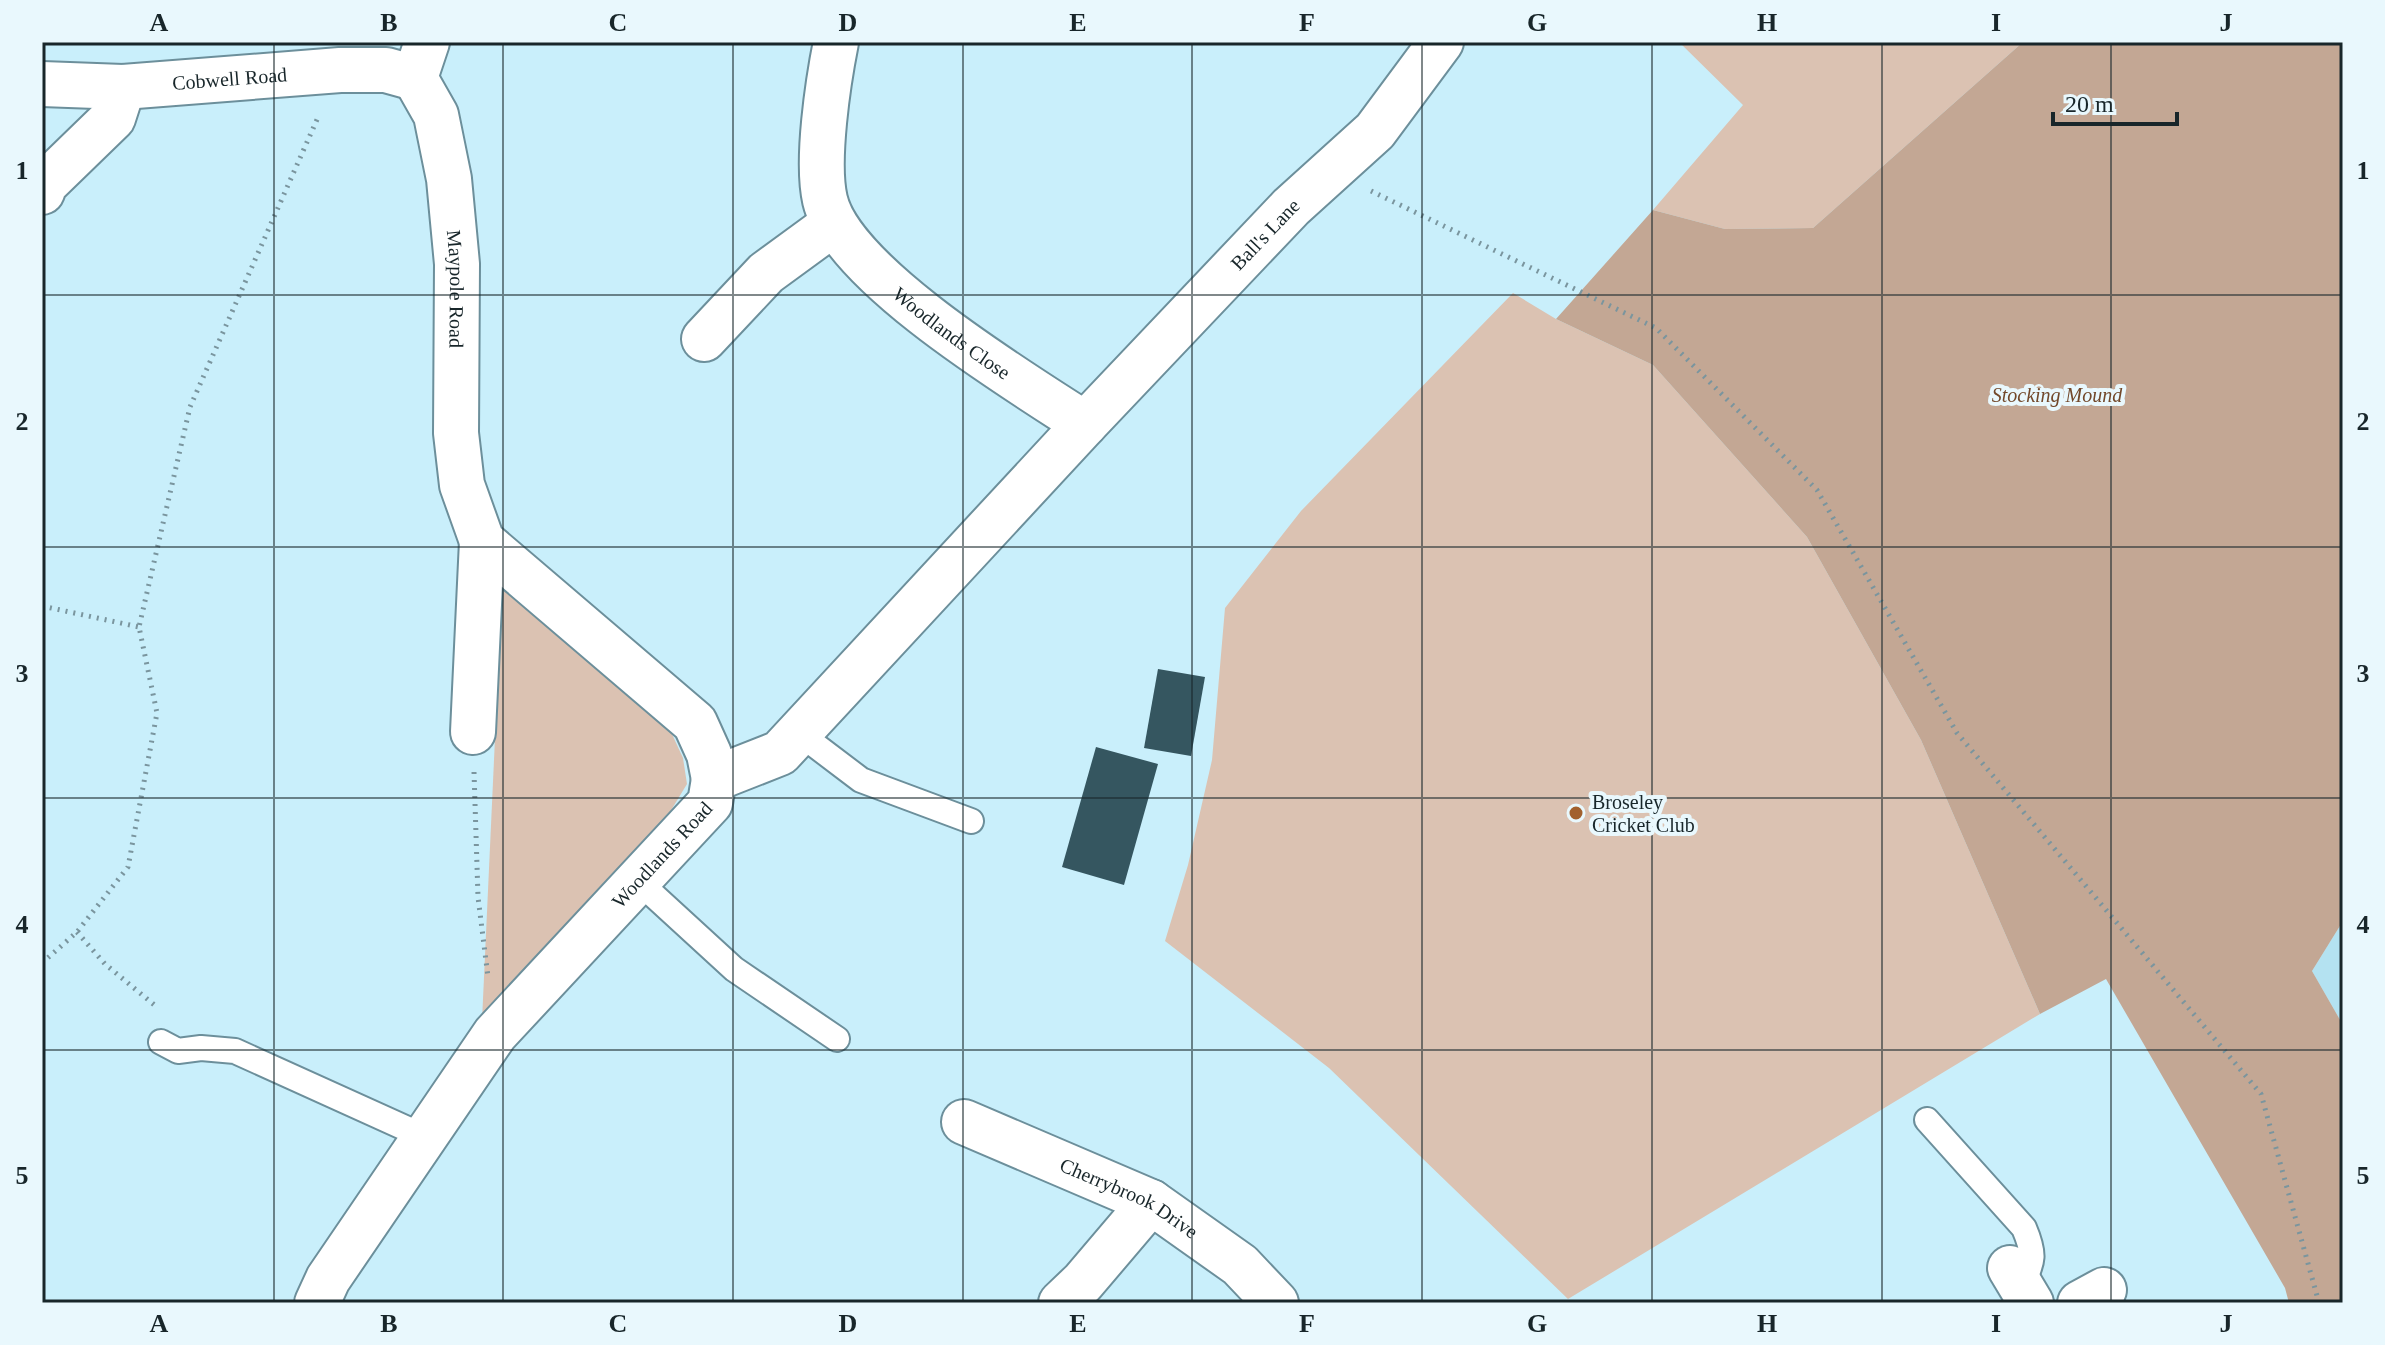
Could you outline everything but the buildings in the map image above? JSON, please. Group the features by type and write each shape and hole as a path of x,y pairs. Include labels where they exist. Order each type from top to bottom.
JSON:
{"street":[{"name":"Woodlands Close","path":"836,42 830,70 822,169 825,199 833,224 867,263 958,341 1085,424"},
{"name":"Ball's Lane","path":"1085,424 1291,207 1375,131 1441,42"},
{"name":"Cobwell Road","path":"42,84 123,87 340,70 386,70 421,60"},
{"name":"Maypole Road","path":"421,60 449,179 457,264 456,433 462,485 482,541 473,732"},
{"path":"42,192 45,184 113,118 123,87"},
{"path":"705,340 766,273 833,224"},
{"name":"Woodlands Road","path":"317,1303 328,1279 495,1034 710,803 714,779 780,753 1085,424"},
{"name":"Maypole Road","path":"482,541 695,723 709,754 714,779"},
{"name":"Cherrybrook Drive","path":"964,1122 1151,1202 1240,1265 1276,1303"},
{"path":"1061,1303 1083,1282 1151,1202"}],"lane":[{"path":"799,733 861,780 971,821"},
{"path":"638,881 734,969 837,1039"},
{"path":"161,1042 178,1051 201,1048 235,1051 425,1137"},
{"path":"1927,1120 2024,1228 2031,1245 2033,1264 2021,1286"}],"path":[{"path":"42,963 77,932 128,867 157,713 139,627 190,407 340,70"},
{"path":"1330,171 1656,328 1817,490 1957,733 2261,1094 2319,1303"},
{"path":"42,606 139,627"},
{"path":"473,732 478,897 495,1034"},
{"path":"77,932 105,964 164,1014"}],"shaded area":[{"path":"1679,42 2023,42 1813,228 1725,229 1653,210 1743,105"},
{"name":"Broseley Cricket Club","path":"1513,293 1556,319 1653,365 1807,537 1921,740 2040,1014 1568,1299 1329,1068 1165,941 1188,865 1212,760 1225,608 1301,511"},
{"path":"502,586 666,721 683,758 687,784 670,812 482,1021"},
{"path":"2343,921 2343,1025 2312,971"}],"green space":[{"name":"Stocking Mound","path":"2023,42 2343,42 2343,921 2312,971 2343,1025 2343,1303 2289,1303 2285,1288 2106,979 2040,1014 1921,740 1807,537 1653,365 1556,319 1653,210 1725,229 1813,228"}],"place":[{"name":"Broseley Cricket Club","path":"1576,813"}]}
